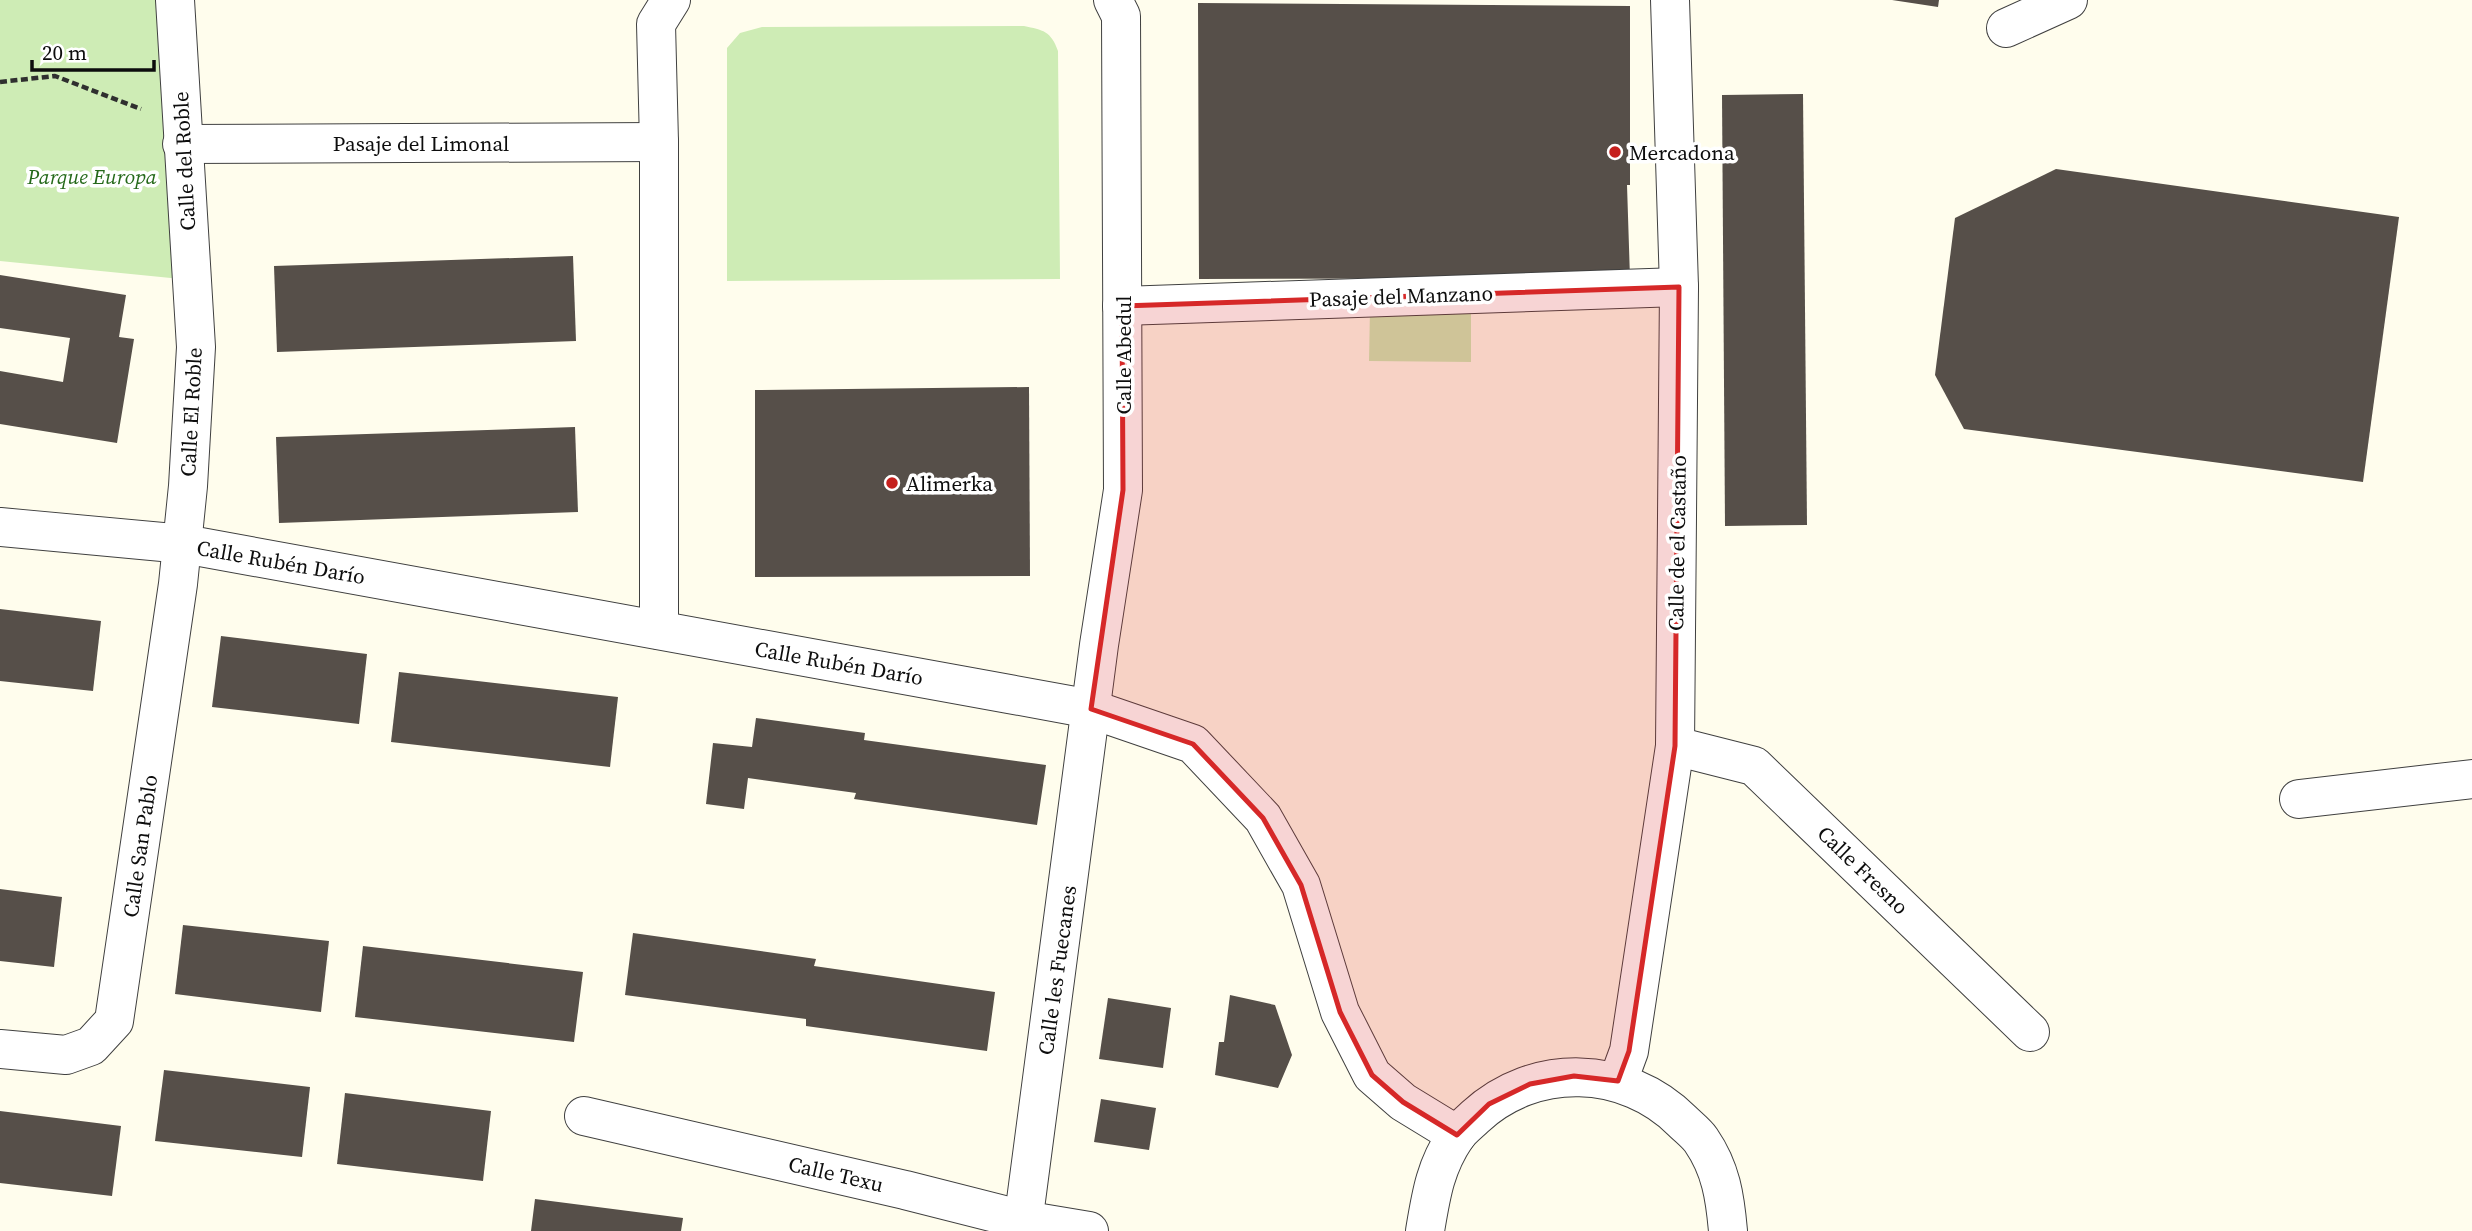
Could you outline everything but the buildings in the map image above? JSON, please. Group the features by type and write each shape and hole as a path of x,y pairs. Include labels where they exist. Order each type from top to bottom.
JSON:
{"street":[{"name":"Calle del Roble","path":"175,0 191,280"},
{"path":"659,630 659,142 656,24 671,0"},
{"name":"Calle Abedul","path":"1091,709 1123,490 1121,16 1113,0"},
{"name":"Calle de el Castaño","path":"1618,1081 1629,1051 1675,746 1679,287 1671,0"},
{"path":"2006,28 2068,0"},
{"name":"Pasaje del Limonal","path":"182,144 659,142"},
{"name":"Calle El Roble","path":"184,544 196,346 191,280"},
{"name":"Pasaje del Manzano","path":"1122,306 1679,287"},
{"name":"Calle Rubén Darío","path":"0,527 184,544 659,630 1091,709 1193,744 1263,818 1300,885 1340,1012 1372,1075 1403,1102 1457,1135"},
{"name":"Calle San Pablo","path":"0,1049 66,1055 91,1046 114,1021 184,544"},
{"name":"Calle les Fuecanes","path":"1023,1226 1091,709"},
{"name":"Calle Fresno","path":"1675,746 1754,766 2030,1032"},
{"path":"2299,799 2472,779"},
{"path":"1425,1231 1433,1180 1457,1135 1489,1104 1530,1084 1574,1076 1618,1081 1665,1104 1701,1139 1723,1186 1728,1231"},
{"name":"Calle Texu","path":"584,1116 905,1190 1023,1226 1089,1231"}],"path":[{"path":"0,82 55,76 141,109"},
{"path":"140,95 142,122"}],"highlighted area":[{"path":"1679,287 1675,746 1629,1051 1618,1081 1574,1076 1530,1084 1489,1104 1457,1135 1403,1102 1372,1075 1340,1012 1301,885 1263,818 1193,744 1091,709 1123,490 1122,306"}],"green space":[{"name":"Parque Europa","path":"0,0 175,0 191,280 0,261"},
{"path":"1024,26 1046,32 1058,51 1060,279 727,281 727,48 740,33 762,27"},
{"path":"1370,309 1471,309 1471,362 1369,361"}],"place":[{"name":"Mercadona","path":"1615,152"},
{"name":"Alimerka","path":"892,483"}]}
